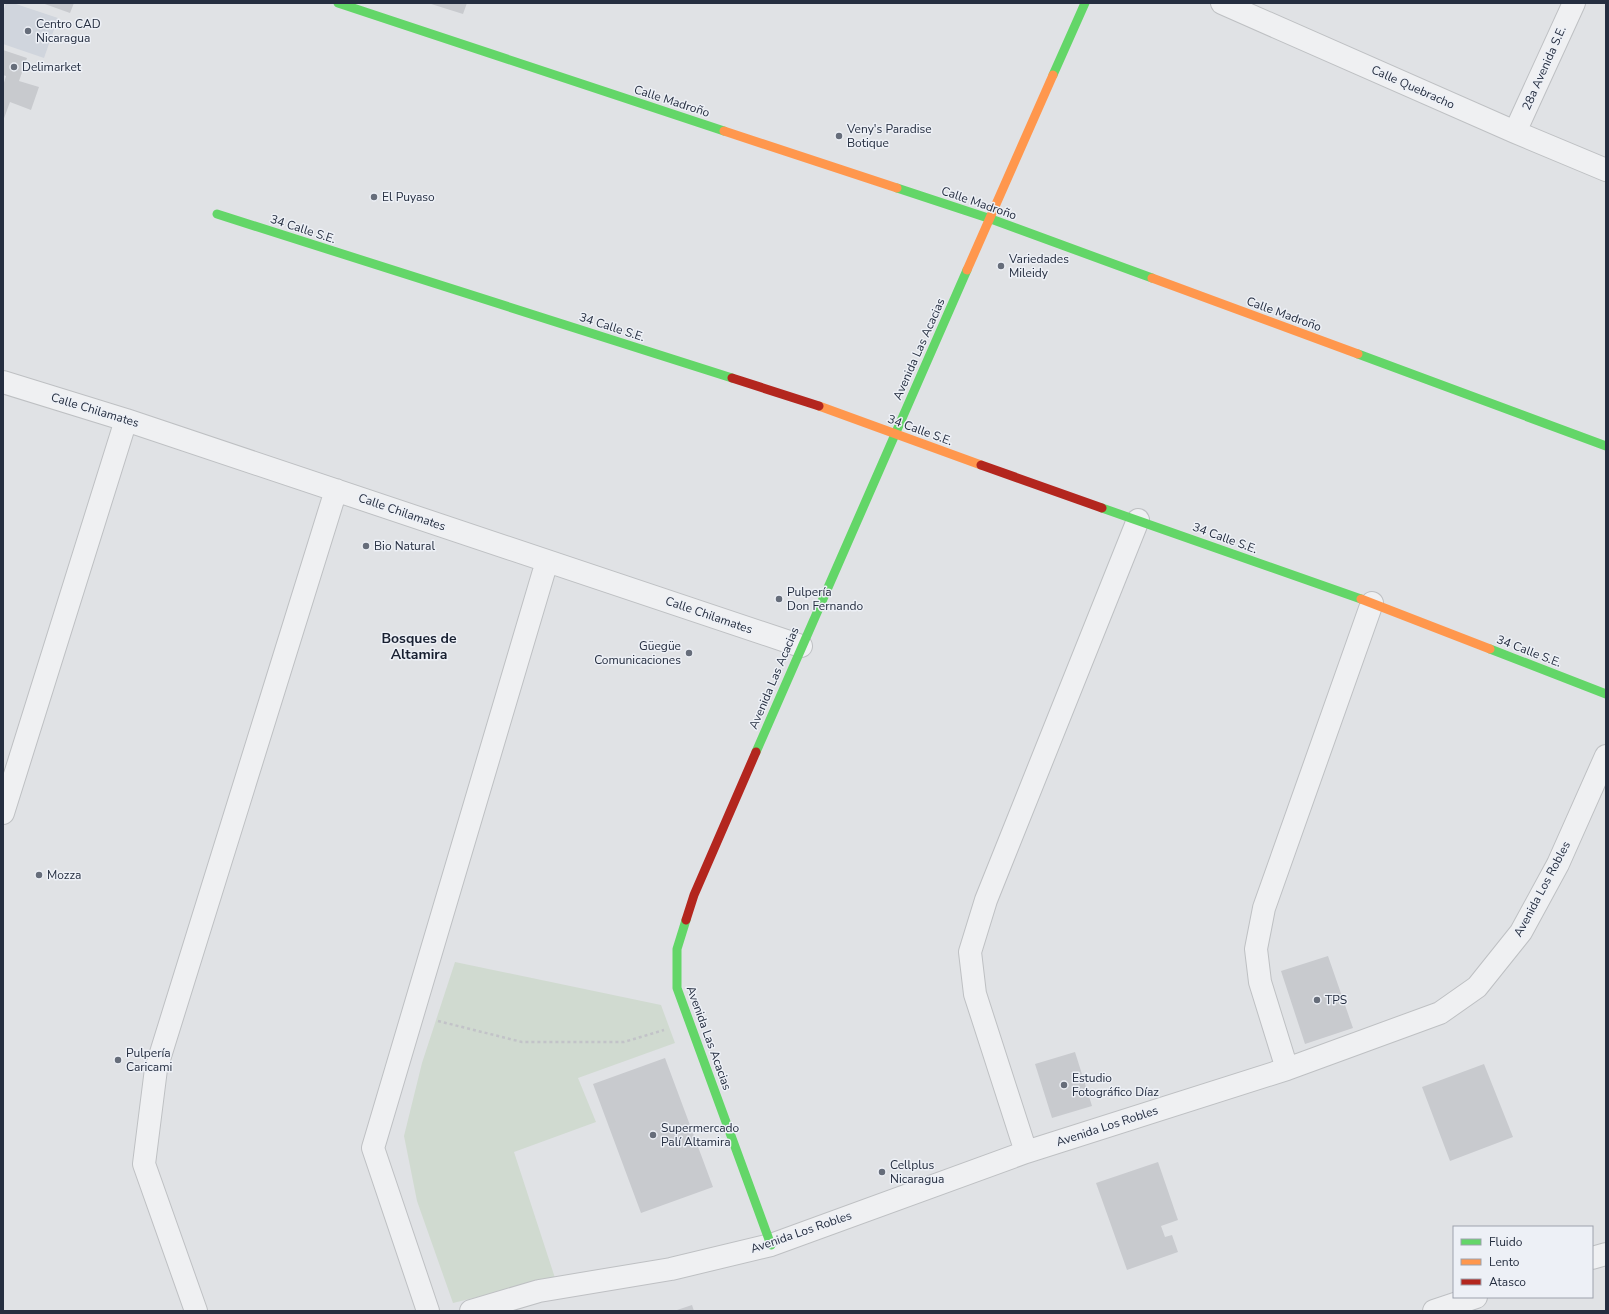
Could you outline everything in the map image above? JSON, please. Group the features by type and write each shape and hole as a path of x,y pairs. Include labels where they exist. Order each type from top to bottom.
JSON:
{"street":[{"name":"Calle Madroño","path":"338,3 991,219 1606,446"},
{"name":"Avenida Las Acacias","path":"771,1245 677,988 677,949 694,895 800,646 991,219 1085,3"},
{"name":"Calle Quebracho","path":"1222,3 1515,132 1606,170"},
{"name":"28a Avenida S.E.","path":"1515,132 1574,3"},
{"name":"34 Calle S.E.","path":"216,214 820,406 894,434 1372,603 1606,694"},
{"name":"Calle Chilamates","path":"3,382 126,420 800,646"},
{"path":"3,813 126,420"},
{"path":"196,1311 144,1164 156,1069 336,490"},
{"path":"1026,1152 975,994 970,952 986,900 1138,520"},
{"path":"428,1311 374,1148 412,1014 547,561"},
{"path":"1287,1070 1260,982 1256,949 1262,915 1372,603"},
{"name":"Avenida Los Robles","path":"471,1311 539,1291 671,1269 771,1245 1026,1152 1287,1070 1440,1013 1477,987 1524,926 1558,864 1606,756"},
{"path":"1593,1258 1606,1254"},
{"path":"1434,1311 1473,1298"}],"path":[{"path":"412,1014 522,1042 624,1042 690,1022"}],"shaded area":[{"name":"Centro CAD Nicaragua","path":"6,3 13,3 58,18 44,58 3,44 3,12"},
{"path":"455,962 661,1005 675,1043 578,1078 596,1122 514,1152 555,1278 453,1303 417,1201 404,1136 422,1063"}],"building":[{"path":"42,3 74,3 70,13"},
{"path":"428,3 467,3 463,14"},
{"path":"3,50 27,58 19,81 39,87 31,110 10,102 3,121 3,86 6,76 3,75"},
{"name":"TPS","path":"1328,956 1353,1028 1305,1044 1281,971"},
{"name":"Estudio Fotográfico Díaz","path":"1075,1052 1092,1106 1052,1118 1035,1064"},
{"name":"Supermercado Palí Altamira","path":"665,1058 713,1187 641,1213 593,1084"},
{"path":"1484,1064 1513,1137 1450,1161 1422,1087"},
{"path":"1158,1162 1178,1220 1161,1226 1165,1237 1172,1235 1178,1252 1127,1270 1096,1183"},
{"path":"692,1305 694,1311 674,1311"}],"traffic: fast":[{"path":"338,3 724,131"},
{"path":"1053,75 1085,3"},
{"path":"897,188 991,219 1152,278"},
{"path":"217,214 732,378"},
{"path":"756,752 967,270"},
{"path":"1358,354 1606,446"},
{"path":"1102,508 1361,599"},
{"path":"1490,649 1606,694"},
{"path":"686,920 677,949 677,988 771,1245"}],"traffic: slow":[{"path":"967,270 1053,75"},
{"path":"724,131 897,188"},
{"path":"1152,278 1358,354"},
{"path":"819,406 981,465"},
{"path":"1361,599 1490,649"}],"traffic: jam":[{"path":"732,378 819,406"},
{"path":"981,465 1102,508"},
{"path":"686,920 694,895 756,752"}],"place":[{"name":"Centro CAD Nicaragua","path":"28,31"},
{"name":"Delimarket","path":"14,67"},
{"name":"Veny's Paradise Botique","path":"839,136"},
{"name":"El Puyaso","path":"374,197"},
{"name":"Variedades Mileidy","path":"1001,266"},
{"name":"Bio Natural","path":"366,546"},
{"name":"Pulpería Don Fernando","path":"779,599"},
{"name":"Güegüe Comunicaciones","path":"689,653"},
{"name":"Mozza","path":"39,875"},
{"name":"TPS","path":"1317,1000"},
{"name":"Pulpería Caricami","path":"118,1060"},
{"name":"Estudio Fotográfico Díaz","path":"1064,1085"},
{"name":"Supermercado Palí Altamira","path":"653,1135"},
{"name":"Cellplus Nicaragua","path":"882,1172"}],"district":[{"name":"Bosques de Altamira","path":"419,646"}]}
